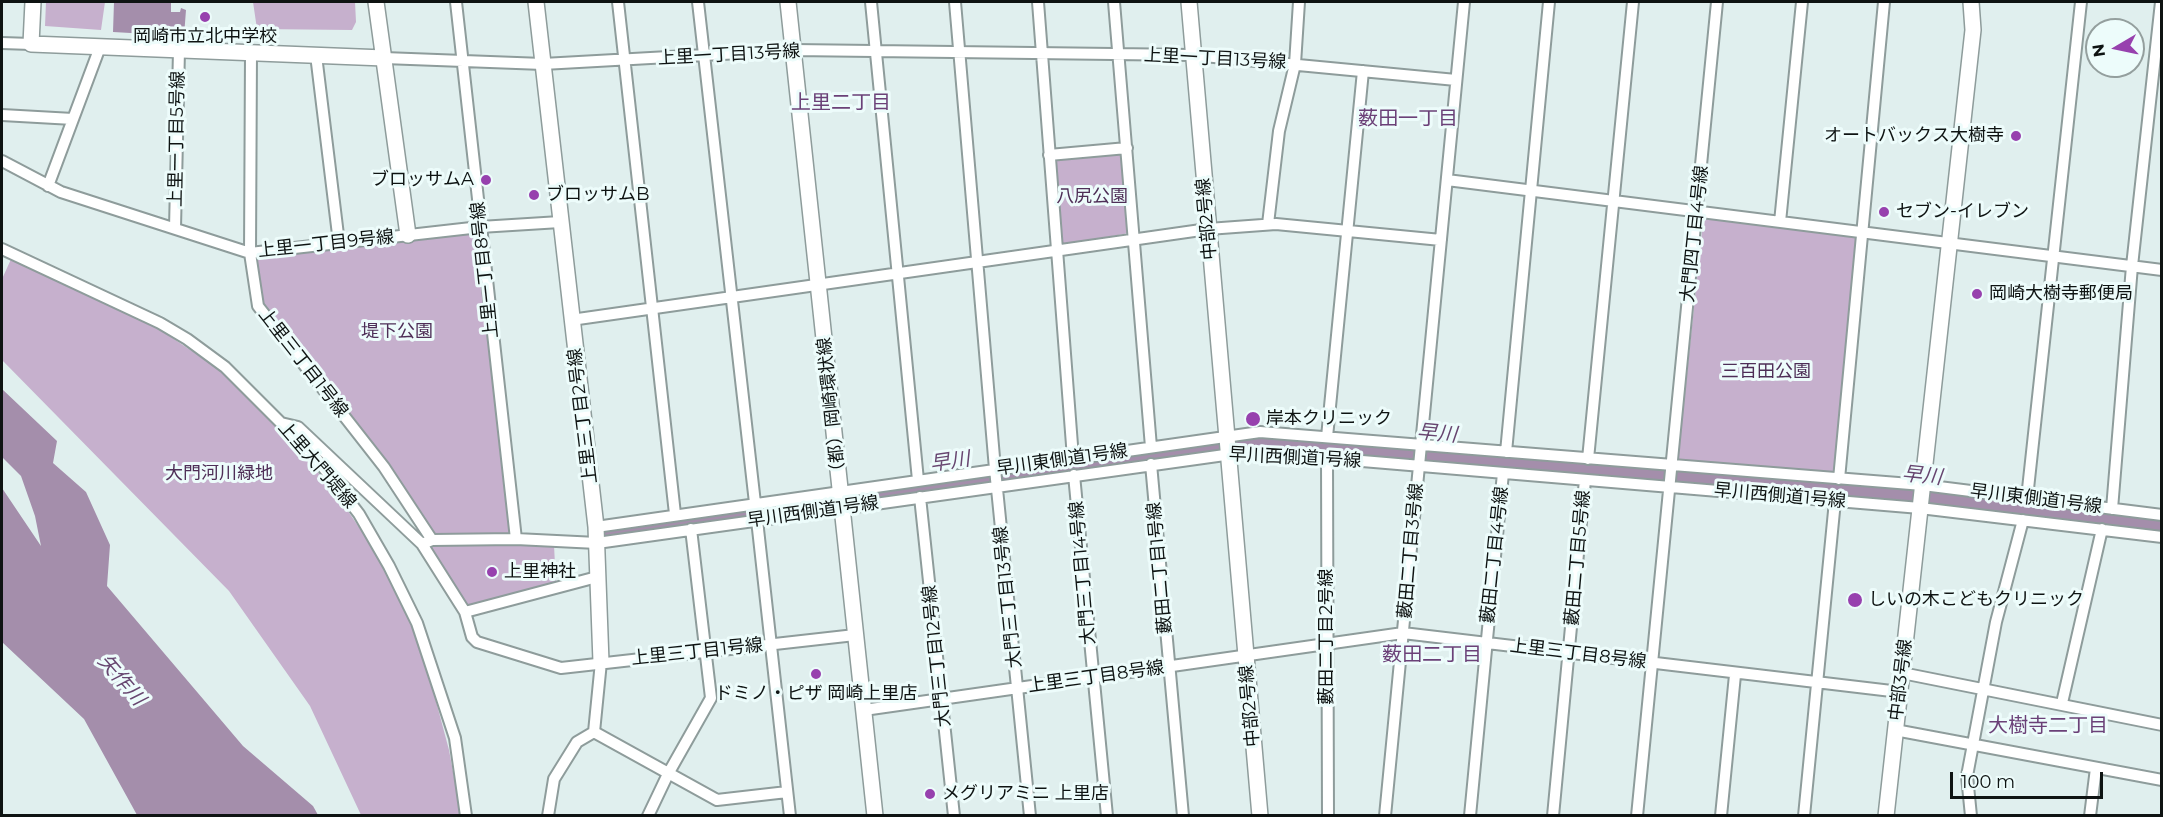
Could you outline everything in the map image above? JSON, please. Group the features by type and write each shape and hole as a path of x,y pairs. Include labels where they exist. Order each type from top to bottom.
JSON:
{"street":[{"path":"31,44 33,2"},
{"path":"376,2 408,235"},
{"name":"上里一丁目8号線","path":"456,2 516,539"},
{"name":"上里三丁目2号線","path":"536,2 596,527 601,662 594,732"},
{"path":"618,2 675,514"},
{"path":"698,2 756,503"},
{"name":"（都）岡崎環状線","path":"788,2 875,816"},
{"path":"871,2 918,480"},
{"name":"大門三丁目13号線","path":"955,2 995,469 1030,816"},
{"path":"1038,2 1073,458"},
{"path":"1114,2 1150,447"},
{"name":"中部2号線","path":"1189,2 1260,816"},
{"path":"1268,224 1279,131 1294,64 1299,2"},
{"name":"藪田二丁目3号線","path":"1385,816 1464,2"},
{"path":"1549,2 1506,452 1672,466"},
{"path":"1588,459 1633,2"},
{"name":"大門四丁目4号線","path":"1669,487 1717,2"},
{"path":"1780,222 1802,2"},
{"path":"1839,479 1884,2"},
{"name":"中部3号線","path":"1886,816 1973,30 1971,2"},
{"path":"2026,498 2081,2"},
{"path":"2112,509 2132,266 2161,2"},
{"name":"上里一丁目13号線","path":"2,43 543,64 794,50 1193,56 1456,80"},
{"path":"48,186 100,47"},
{"name":"上里一丁目5号線","path":"175,228 179,50"},
{"name":"上里三丁目1号線","path":"251,53 250,253 258,306 384,467 465,612 472,637 477,642 561,668 855,635"},
{"path":"316,55 339,243"},
{"path":"1327,438 1363,71"},
{"path":"2,115 73,119"},
{"path":"1049,155 1126,148"},
{"name":"上里一丁目9号線","path":"2,161 48,186 250,253 480,227 560,222"},
{"path":"1447,180 2162,270"},
{"path":"571,320 1208,229 1268,224 1440,240"},
{"name":"上里大門堤線","path":"2,249 160,323 187,339 225,366 316,458 358,514 389,566 417,623 455,738 466,816"},
{"path":"281,423 298,427 427,542"},
{"name":"早川東側道1号線","path":"596,527 840,490 1260,432 1506,452"},
{"name":"早川西側道1号線","path":"427,542 516,539 597,543 1228,454 1327,458 1920,508 2162,537"},
{"name":"藪田二丁目2号線","path":"1327,458 1328,816"},
{"name":"藪田二丁目1号線","path":"1151,464 1183,816"},
{"name":"早川東側道1号線","path":"1672,466 1923,485 2162,515"},
{"name":"藪田二丁目4号線","path":"1470,816 1503,473"},
{"name":"大門三丁目14号線","path":"1074,475 1107,816"},
{"name":"藪田二丁目5号線","path":"1553,816 1585,480"},
{"path":"1637,816 1669,487"},
{"name":"大門三丁目12号線","path":"920,497 954,816"},
{"path":"1804,816 1835,501"},
{"path":"757,520 790,816"},
{"path":"1971,816 1967,776 1996,622 2023,520"},
{"path":"648,816 668,774 711,698 691,529"},
{"path":"2062,703 2103,529"},
{"path":"465,612 597,577"},
{"name":"上里三丁目8号線","path":"864,710 1403,633 1735,675 1900,692"},
{"path":"1902,673 1983,687 2162,725"},
{"path":"1721,816 1735,675"},
{"path":"1895,730 2162,780"},
{"path":"549,816 554,779 577,742 594,732 717,800 787,792"},
{"path":"2090,816 2096,768"}],"green space":[{"path":"46,2 105,2 101,30 45,26"},
{"path":"253,2 355,2 356,22 352,30 257,29"},
{"name":"八尻公園","path":"1119,151 1122,155 1129,233 1063,245 1055,162 1058,157"},
{"name":"三百田公園","path":"1706,218 1853,236 1857,240 1834,470 1831,474 1680,462 1678,458 1703,222"},
{"name":"堤下公園","path":"474,233 477,236 510,530 508,534 436,536 262,304 254,261 257,257"},
{"name":"大門河川緑地","path":"12,257 153,325 220,370 267,414 335,492 369,542 399,596 425,660 449,750 461,815 361,815 310,706 229,591 2,360 2,279"},
{"path":"508,543 554,545 556,585 472,607 465,603 429,548 433,545"}],"water":[{"path":"114,2 171,2 171,12 180,12 181,8 186,10 184,36 113,32"},
{"name":"矢作川","path":"2,389 57,441 53,463 86,492 110,545 107,586 243,746 313,806 318,815 137,815 84,719 2,642 2,488 41,546 35,516 21,476 2,457"}],"waterway":[{"name":"早川","path":"605,533 1240,443 1273,443 1933,499 2162,530"}],"place":[{"name":"岡崎市立北中学校","path":"205,17"},
{"name":"オートバックス大樹寺","path":"2016,136"},
{"name":"ブロッサムA","path":"486,180"},
{"name":"ブロッサムB","path":"534,195"},
{"name":"セブン-イレブン","path":"1884,212"},
{"name":"岡崎大樹寺郵便局","path":"1977,294"},
{"name":"岸本クリニック","path":"1253,419"},
{"name":"上里神社","path":"492,572"},
{"name":"しいの木こどもクリニック","path":"1855,600"},
{"name":"ドミノ・ピザ 岡崎上里店","path":"816,674"},
{"name":"メグリアミニ 上里店","path":"930,794"}],"district":[{"name":"上里二丁目","path":"841,103"},
{"name":"薮田一丁目","path":"1408,119"},
{"name":"薮田二丁目","path":"1432,655"},
{"name":"大樹寺二丁目","path":"2048,726"}]}
